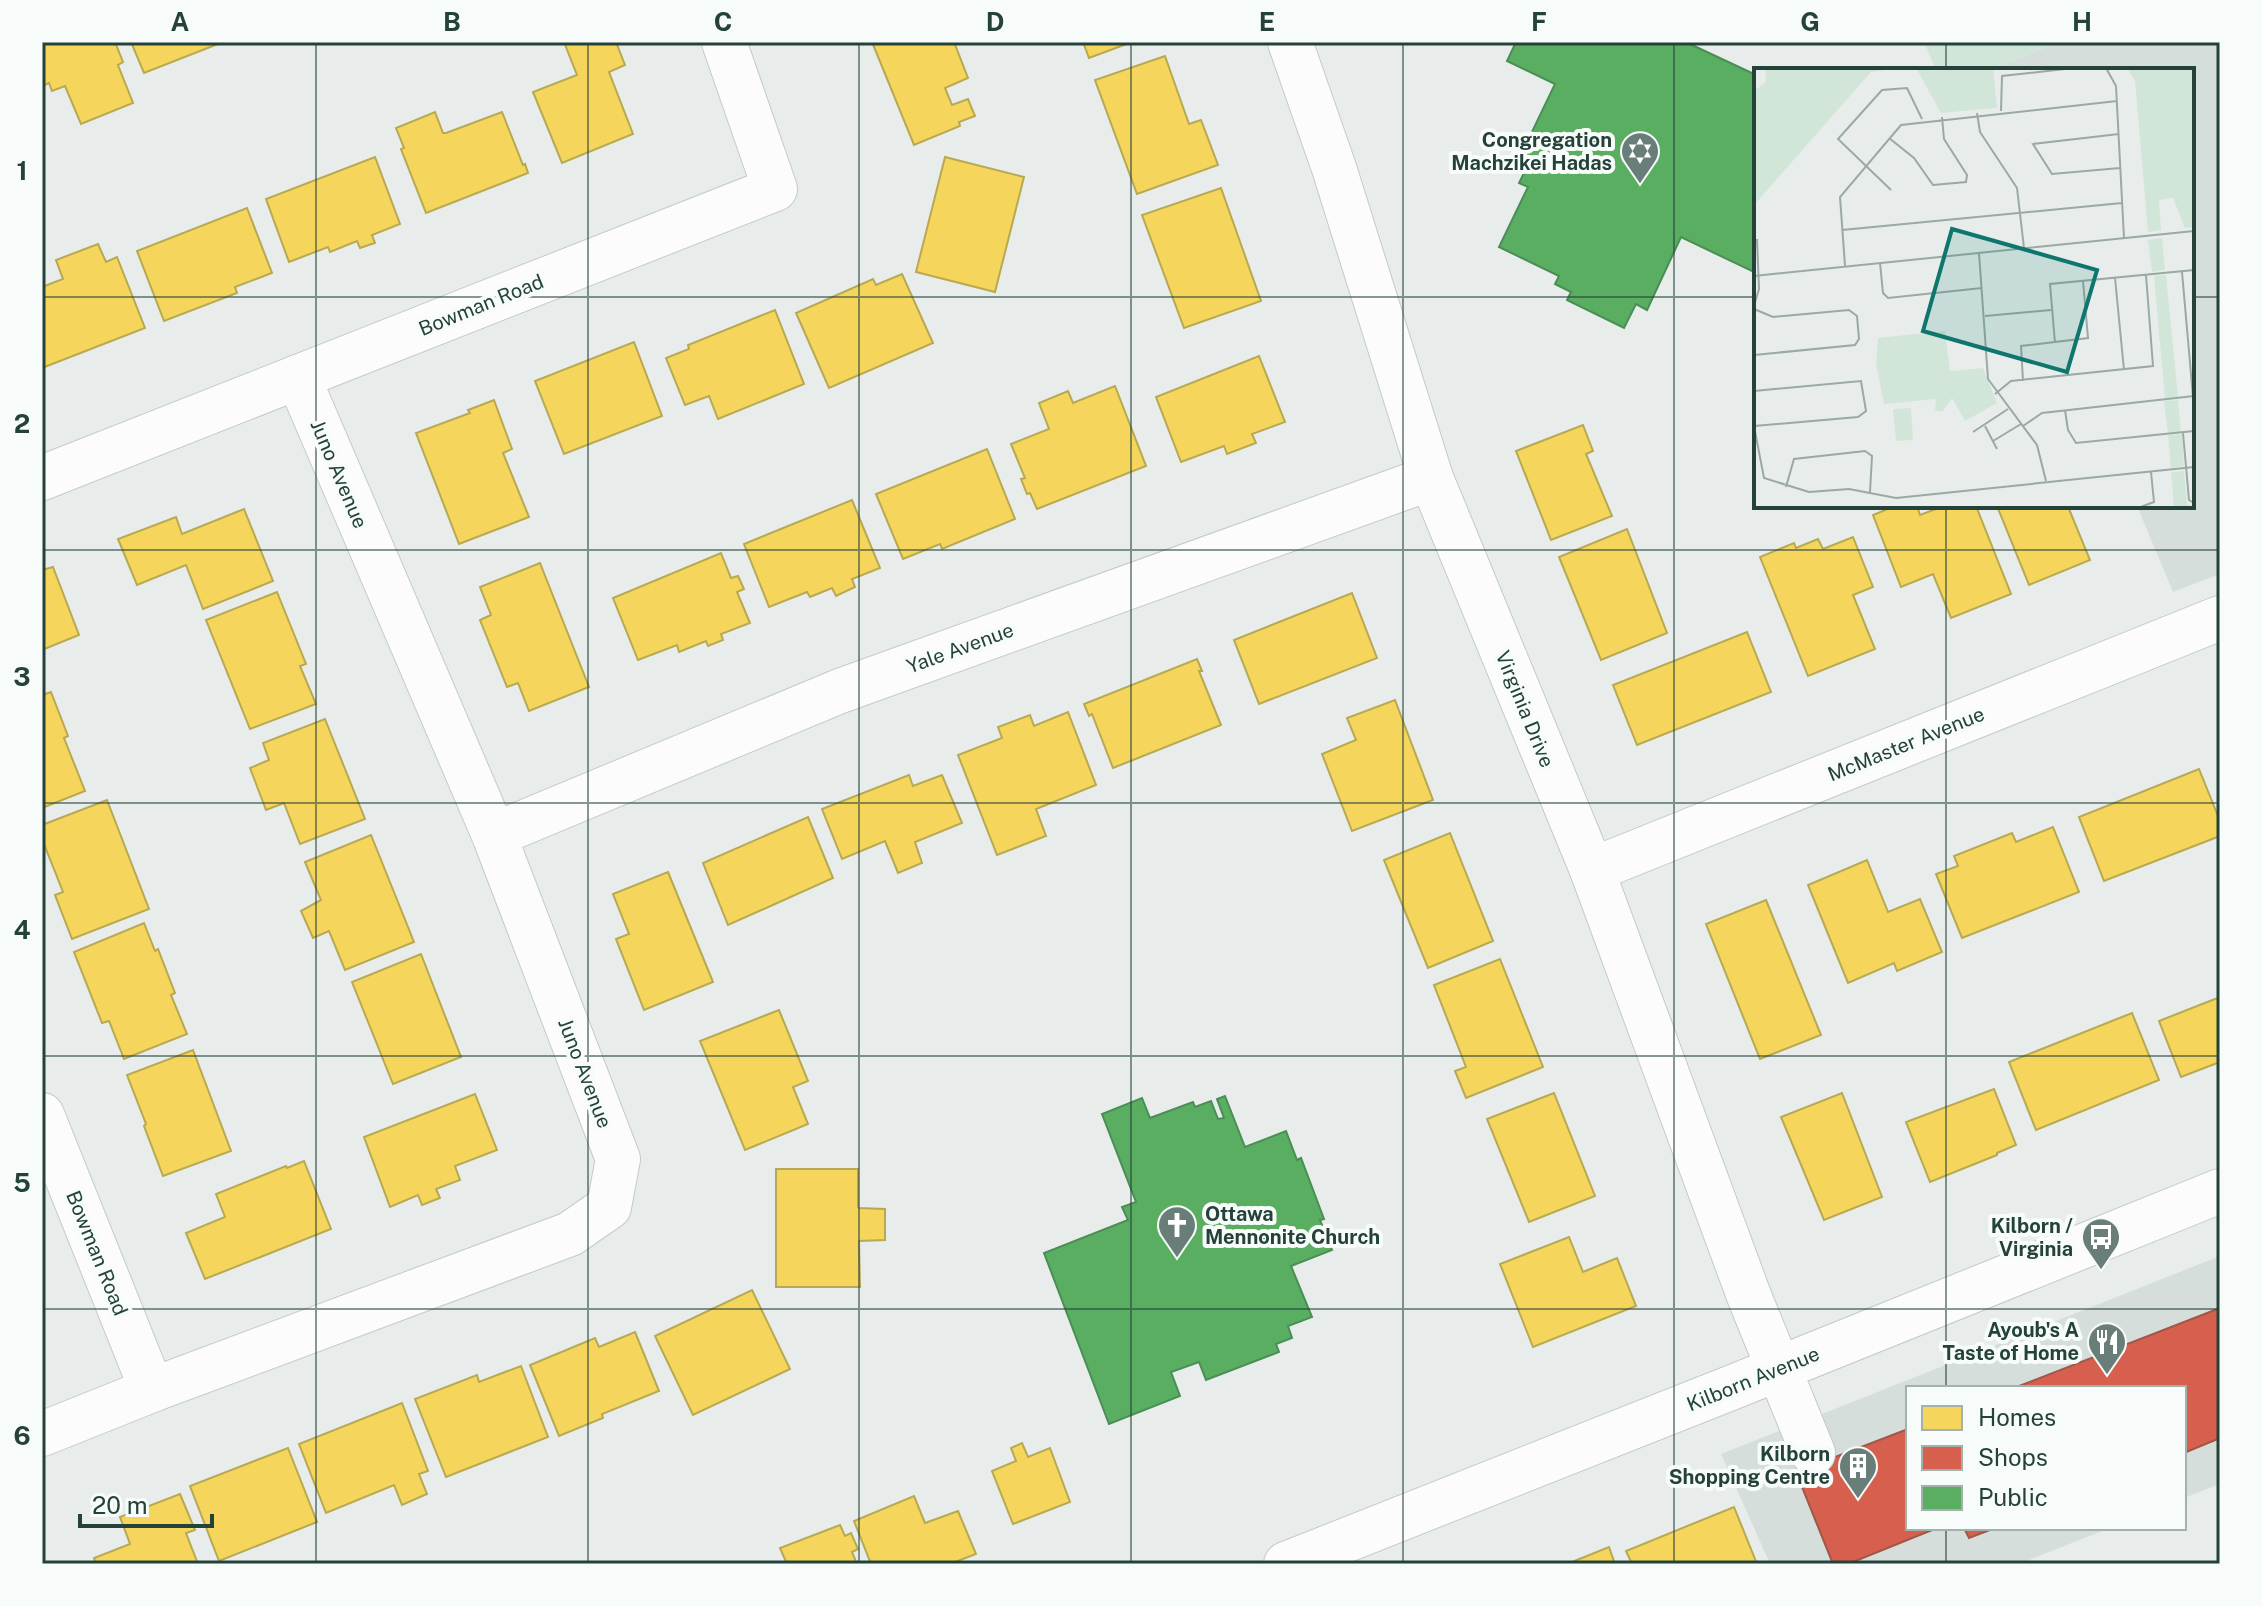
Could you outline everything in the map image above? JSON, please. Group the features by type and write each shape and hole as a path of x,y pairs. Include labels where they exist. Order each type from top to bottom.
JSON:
{"street":[{"name":"Bowman Road","path":"42,478 775,189 724,42"},
{"name":"Virginia Drive","path":"1290,42 1334,168 1431,478 1592,870 1778,1369 1813,1453"},
{"name":"Juno Avenue","path":"42,1434 570,1234 609,1207 618,1159 494,835 298,377"},
{"name":"Yale Avenue","path":"494,835 840,691 1431,478"},
{"name":"McMaster Avenue","path":"1592,870 2220,618"},
{"name":"Bowman Road","path":"42,1115 152,1390"},
{"name":"Kilborn Avenue","path":"1286,1564 2220,1191"}],"shaded area":[{"path":"2059,42 2220,42 2220,574 2173,592 2138,508 2194,508 2194,68 1994,68"},
{"path":"2220,1256 2220,1484 2186,1497 2186,1386 1906,1386 1906,1530 2105,1530 2019,1564 1770,1564 1721,1454"}],"green space":[{"path":"1924,42 2059,42 1994,68 1935,68"}],"building: Homes":[{"path":"42,42 115,42 123,62 118,65 133,103 81,124 65,86 52,91 49,83 42,86"},
{"path":"131,42 223,42 144,73"},
{"path":"564,42 616,42 625,65 609,72 633,134 562,163 533,92 577,75"},
{"path":"872,42 954,42 968,78 945,88 952,105 968,99 975,116 959,122 960,126 914,145"},
{"path":"1083,42 1132,42 1089,58"},
{"path":"1165,56 1189,124 1201,120 1218,165 1137,194 1095,80"},
{"path":"435,112 443,133 446,133 502,112 528,173 426,213 396,128"},
{"path":"375,157 400,224 372,235 375,243 360,248 357,241 330,252 328,247 289,262 266,199"},
{"path":"945,157 1024,177 995,292 916,272"},
{"path":"1221,188 1261,301 1184,328 1142,215"},
{"path":"247,208 272,273 235,287 237,293 164,321 137,251"},
{"path":"98,244 106,262 117,257 145,328 42,368 42,287 63,279 56,260"},
{"path":"902,274 933,343 829,388 796,313 873,279 876,285"},
{"path":"775,310 804,384 718,419 709,396 685,405 666,358 689,349 688,345"},
{"path":"634,342 662,416 564,454 535,381"},
{"path":"1259,356 1285,422 1252,434 1256,443 1227,454 1224,446 1181,462 1156,397"},
{"path":"1115,386 1146,466 1037,509 1021,479 1025,478 1011,444 1049,429 1039,403 1068,391 1073,403"},
{"path":"494,400 512,449 503,453 529,517 459,544 416,433 470,413 468,410"},
{"path":"1583,425 1593,451 1586,454 1612,516 1551,540 1516,451"},
{"path":"987,449 1015,519 942,549 940,544 903,559 876,494"},
{"path":"852,500 880,568 852,579 855,587 836,596 832,588 810,597 807,592 769,607 744,544"},
{"path":"1890,508 1918,508 1920,515 1939,508 1977,508 2011,594 1951,618 1933,574 1901,587 1873,515"},
{"path":"1998,508 2072,508 2069,509 2090,560 2029,585"},
{"path":"244,509 273,581 203,609 186,565 137,585 118,539 176,517 182,534"},
{"path":"1627,529 1667,633 1601,660 1559,557"},
{"path":"1853,537 1873,587 1853,595 1875,649 1808,676 1760,557 1794,543 1796,548 1818,539 1823,549"},
{"path":"721,553 731,578 738,576 744,589 737,592 750,623 721,634 723,640 708,646 706,641 679,652 677,645 638,660 613,598"},
{"path":"540,563 589,687 529,711 518,683 507,687 480,620 491,615 480,587"},
{"path":"53,567 79,635 42,650 42,570"},
{"path":"277,592 306,664 300,666 316,704 250,729 206,620"},
{"path":"1352,593 1377,658 1259,704 1234,640"},
{"path":"1747,632 1771,692 1637,745 1613,685"},
{"path":"1197,659 1221,725 1113,768 1092,714 1089,716 1084,704"},
{"path":"51,692 68,736 64,738 85,791 42,808 42,695"},
{"path":"1395,700 1433,800 1352,831 1322,754 1356,740 1347,718"},
{"path":"1068,712 1096,785 1036,809 1046,836 997,855 958,755 1002,738 998,727 1030,715 1034,726"},
{"path":"325,719 365,819 300,844 284,803 266,810 250,768 269,760 263,743"},
{"path":"2199,769 2220,821 2220,836 2104,881 2079,817"},
{"path":"909,775 913,786 942,775 962,823 915,842 922,863 898,873 885,841 842,859 822,809"},
{"path":"107,800 149,909 72,939 55,895 63,892 42,839 42,825"},
{"path":"808,817 833,878 728,925 703,863"},
{"path":"2053,827 2079,892 1962,938 1936,874 1958,866 1954,856 2012,833 2016,842"},
{"path":"1450,833 1493,941 1428,968 1384,860"},
{"path":"371,835 414,942 345,970 329,931 313,938 301,911 321,900 305,862"},
{"path":"1867,860 1888,912 1920,899 1942,952 1897,971 1894,963 1848,983 1808,885"},
{"path":"668,872 713,982 644,1010 616,939 629,934 613,894"},
{"path":"1766,900 1821,1035 1760,1059 1706,924"},
{"path":"144,923 155,951 158,949 175,993 171,995 187,1034 124,1059 109,1021 102,1023 74,952"},
{"path":"421,954 461,1057 393,1084 352,982"},
{"path":"1500,959 1543,1067 1466,1098 1455,1071 1466,1067 1434,985"},
{"path":"2220,997 2220,1062 2181,1077 2159,1021"},
{"path":"779,1010 808,1081 793,1087 808,1124 745,1150 700,1041"},
{"path":"2132,1013 2159,1080 2036,1130 2009,1062"},
{"path":"193,1050 231,1151 163,1176 127,1075"},
{"path":"1994,1089 2016,1145 1930,1182 1906,1122"},
{"path":"1554,1093 1595,1196 1529,1222 1487,1119"},
{"path":"1842,1093 1882,1197 1824,1220 1781,1117"},
{"path":"475,1094 497,1150 455,1166 460,1180 436,1189 440,1198 422,1205 418,1195 390,1207 364,1137"},
{"path":"304,1161 331,1229 205,1279 186,1233 225,1217 216,1194"},
{"path":"776,1169 858,1169 858,1207 885,1209 885,1240 859,1241 860,1287 776,1287"},
{"path":"1569,1237 1583,1272 1617,1258 1636,1306 1533,1347 1500,1264"},
{"path":"752,1290 790,1369 693,1415 655,1336"},
{"path":"635,1332 659,1391 602,1414 603,1418 559,1436 530,1365 595,1338 599,1347"},
{"path":"521,1366 548,1437 446,1477 415,1399 477,1375 479,1382"},
{"path":"402,1403 428,1471 419,1474 427,1494 402,1505 394,1485 326,1513 299,1444"},
{"path":"1022,1443 1028,1457 1050,1448 1070,1502 1013,1524 992,1471 1016,1461 1011,1448"},
{"path":"288,1448 317,1522 219,1561 190,1486"},
{"path":"180,1494 195,1530 186,1533 198,1564 96,1564 94,1558 130,1544 120,1517"},
{"path":"914,1496 925,1523 958,1511 976,1554 950,1564 871,1564 854,1521"},
{"path":"1734,1507 1757,1564 1632,1564 1626,1551"},
{"path":"840,1525 845,1536 851,1533 858,1549 852,1552 857,1564 787,1564 780,1548"},
{"path":"1609,1547 1615,1564 1567,1564"}],"building: Shops":[{"path":"2220,1308 2220,1438 2186,1452 2186,1386 2019,1386"},
{"name":"Kilborn Shopping Centre","path":"1906,1430 1906,1530 1932,1530 1848,1564 1833,1564 1796,1472"},
{"path":"1965,1530 1990,1530 1969,1538"}],"building: Public":[{"name":"Congregation Machzikei Hadas","path":"1516,42 1694,42 1692,45 1754,74 1754,272 1681,237 1647,310 1636,304 1624,328 1567,300 1571,292 1555,284 1559,276 1499,247 1528,187 1519,183 1527,167 1517,163 1555,84 1507,61"},
{"name":"Ottawa Mennonite Church","path":"1225,1096 1245,1147 1286,1131 1297,1160 1301,1158 1332,1250 1291,1266 1312,1317 1288,1326 1292,1338 1276,1344 1279,1352 1206,1380 1199,1362 1171,1372 1180,1396 1109,1424 1044,1253 1128,1220 1122,1207 1136,1202 1102,1114 1142,1098 1150,1118 1193,1102 1195,1107 1211,1101 1218,1119 1224,1118 1217,1099"}],"place":[{"name":"Congregation Machzikei Hadas","path":"1640,185"},
{"name":"Ottawa Mennonite Church","path":"1177,1259"},
{"name":"Kilborn / Virginia","path":"2101,1271"},
{"name":"Ayoub's A Taste of Home","path":"2107,1376"},
{"name":"Kilborn Shopping Centre","path":"1858,1500"}]}
